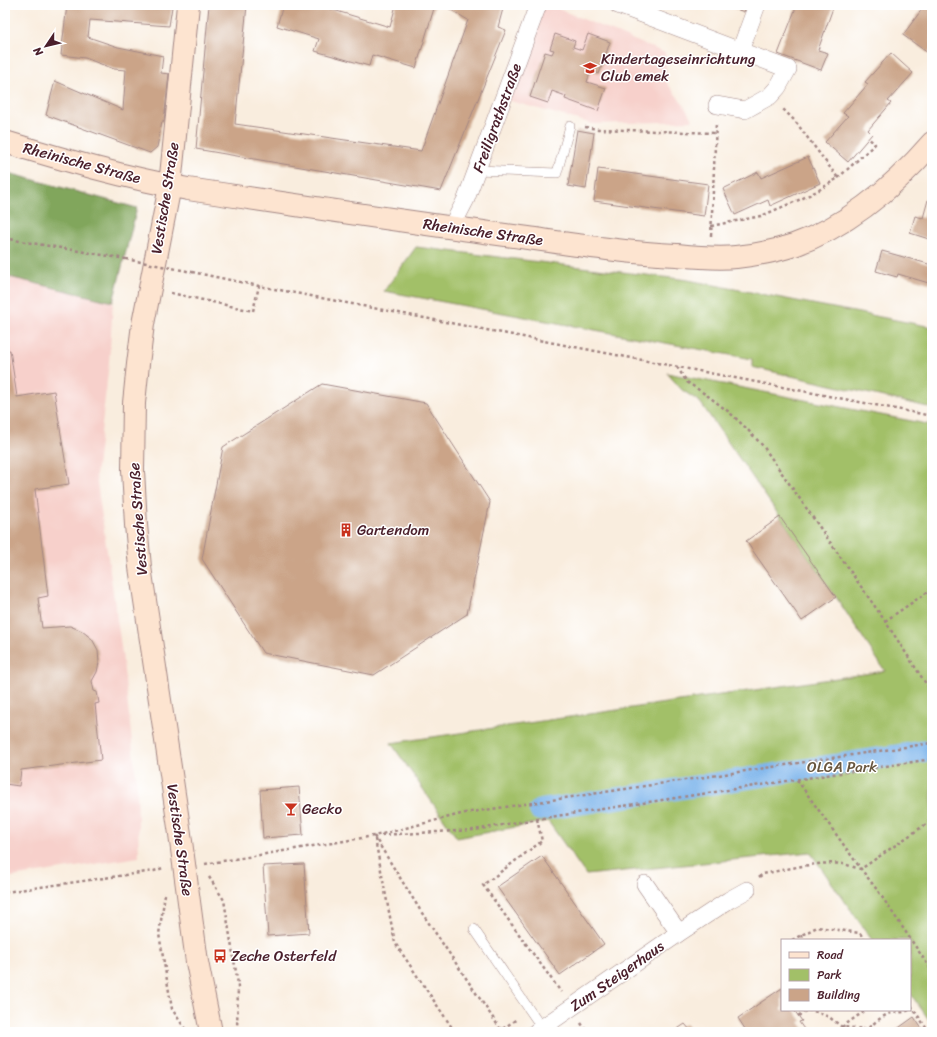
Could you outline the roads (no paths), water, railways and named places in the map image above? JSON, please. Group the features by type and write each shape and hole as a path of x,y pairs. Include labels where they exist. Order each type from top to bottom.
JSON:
{"street":[{"name":"Vestische Straße","path":"188,5 170,186 143,324 138,364 134,409 133,470 140,567 195,865 197,962 211,1032"},
{"name":"Freiligrathstraße","path":"451,228 466,199 538,5"},
{"path":"618,5 788,69 770,96 745,110 717,105"},
{"path":"740,51 757,5"},
{"name":"Rheinische Straße","path":"5,142 60,159 170,186 451,228 648,254 711,257 736,257 778,249 809,239 841,223 860,211 890,187 932,143"},
{"name":"Zum Steigerhaus","path":"646,884 678,934"},
{"name":"Zum Steigerhaus","path":"539,1030 728,900 747,890"}],"lane":[{"path":"477,170 557,173 570,126"},
{"path":"474,929 539,1030"}],"waterway":[{"path":"540,810 932,750"}],"place":[{"name":"Kindertageseinrichtung Club emek","path":"590,68"},
{"name":"Gartendom","path":"346,530"},
{"name":"Gecko","path":"291,809"},
{"name":"Zeche Osterfeld","path":"220,956"}],"park label":[{"name":"OLGA Park","path":"842,767"}]}
